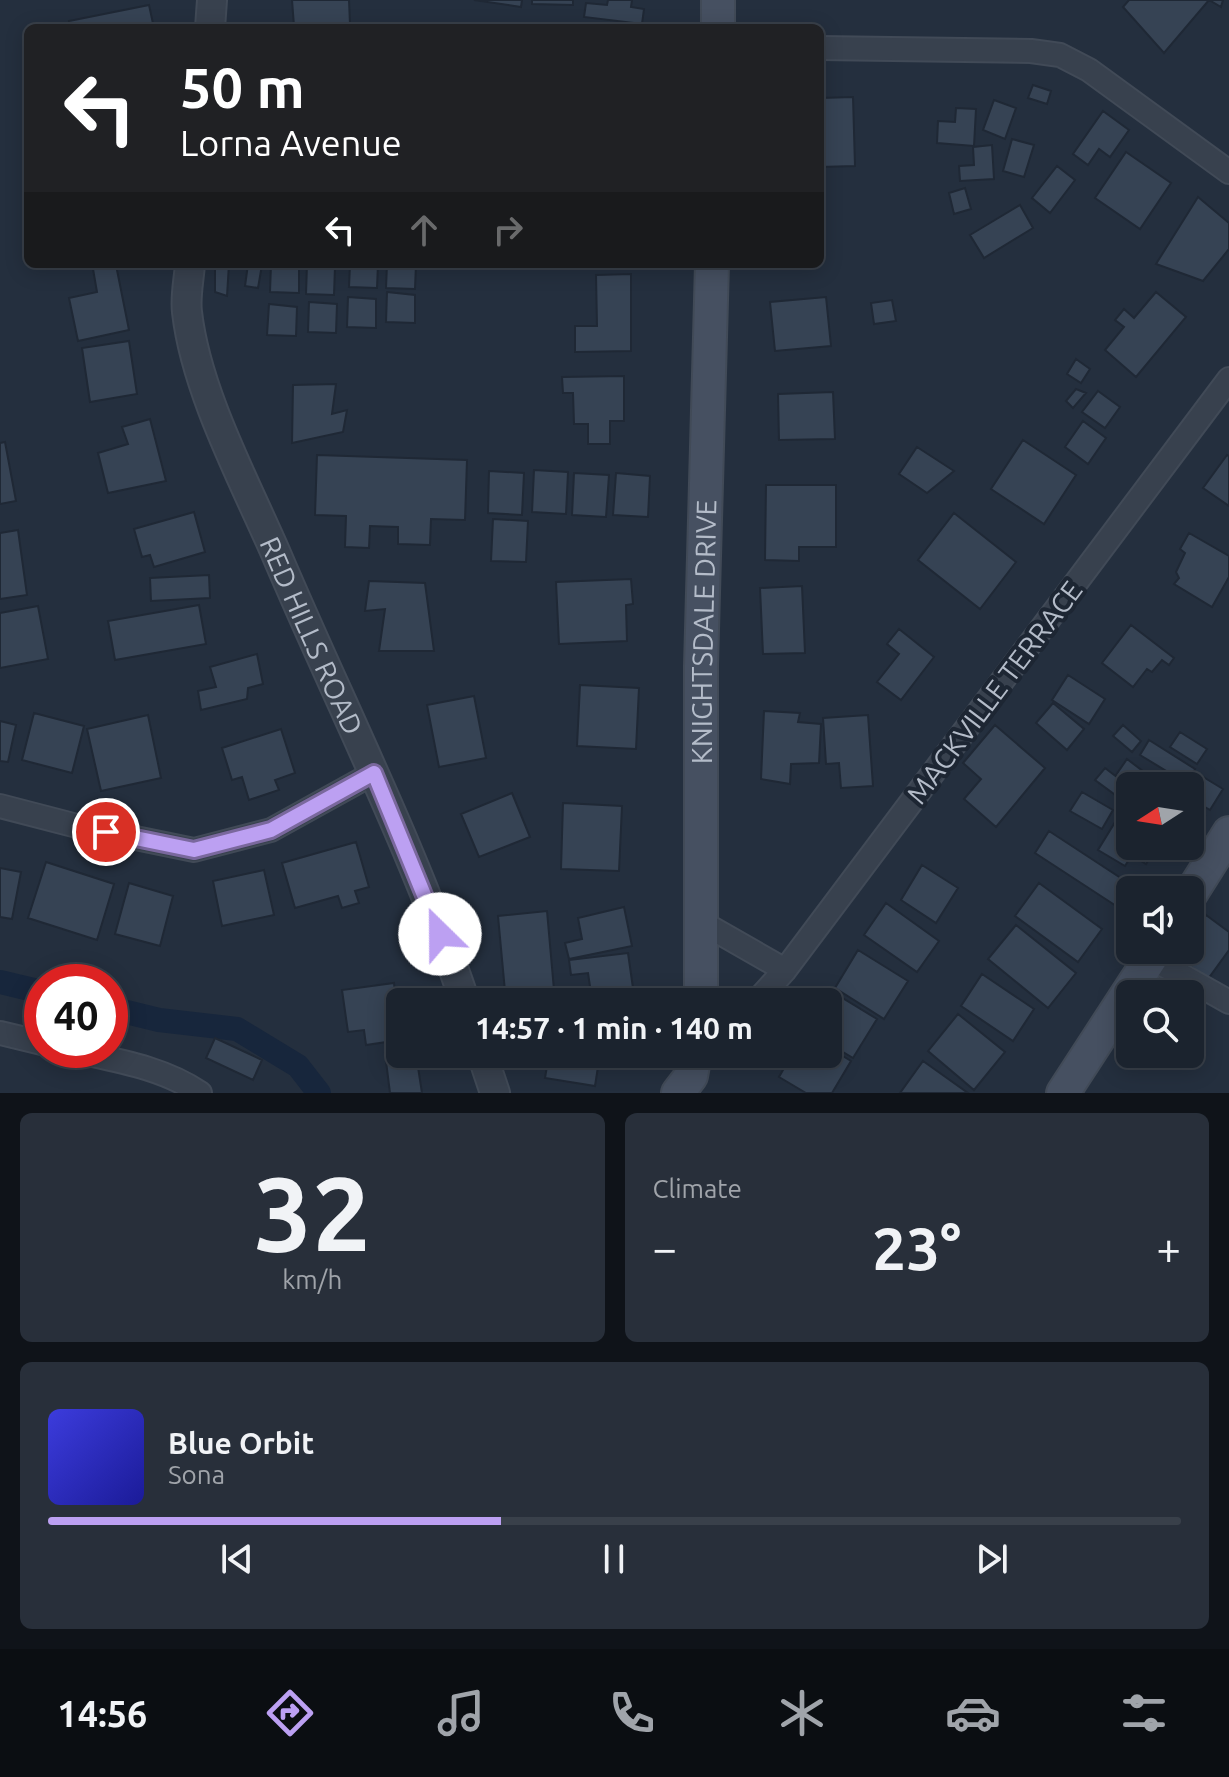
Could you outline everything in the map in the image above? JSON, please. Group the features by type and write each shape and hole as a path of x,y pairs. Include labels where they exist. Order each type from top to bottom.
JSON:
{"main road":[{"path":"718,0 718,24"},
{"name":"KNIGHTSDALE DRIVE","path":"701,988 701,666 712,268"},
{"path":"1202,876 1229,833"},
{"path":"1063,1093 1147,964"}],"street":[{"path":"210,24 212,0"},
{"path":"824,48 1031,51 1060,55 1089,70 1229,172"},
{"name":"RED HILLS ROAD","path":"190,268 187,310 202,381 374,773 460,988"},
{"name":"MACKVILLE TERRACE","path":"769,988 1229,379"},
{"path":"0,806 77,826 194,850 271,830 374,773"},
{"path":"701,922 785,970"},
{"path":"1169,964 1229,1002"},
{"path":"0,1033 24,1039"},
{"path":"128,1063 173,1078 200,1093"},
{"path":"487,1068 495,1093"}],"building":[{"path":"292,0 349,0 350,24 294,24"},
{"path":"474,0 522,0 521,7"},
{"path":"532,0 573,0 573,5 532,4"},
{"path":"608,0 632,0 631,7 644,9 642,24 584,17 586,3 607,5"},
{"path":"1129,0 1209,0 1164,53 1123,7"},
{"path":"1209,0 1223,0 1221,7"},
{"path":"149,5 153,24 69,24 69,21"},
{"path":"1033,85 1051,91 1047,104 1028,98"},
{"path":"853,97 855,166 824,167 824,98"},
{"path":"994,100 1016,108 1005,139 983,130"},
{"path":"956,108 976,109 974,146 937,143 938,121 955,122"},
{"path":"1103,111 1129,130 1110,157 1099,149 1088,165 1073,154"},
{"path":"1012,139 1034,145 1024,177 1003,171"},
{"path":"992,145 994,179 960,181 959,166 974,165 973,147"},
{"path":"1126,152 1171,183 1140,229 1095,198"},
{"path":"1057,166 1075,180 1050,213 1032,198"},
{"path":"965,188 971,209 954,214 949,193"},
{"path":"1198,197 1229,223 1229,249 1203,281 1156,264"},
{"path":"1020,205 1033,228 984,258 970,235"},
{"path":"117,268 129,330 78,341 69,298 97,292 93,269"},
{"path":"215,268 229,268 227,296 215,292"},
{"path":"247,268 261,268 258,288 245,286"},
{"path":"271,268 299,268 299,293 270,292"},
{"path":"307,268 335,268 334,295 306,294"},
{"path":"350,268 378,268 377,288 349,287"},
{"path":"387,268 416,268 415,289 386,288"},
{"path":"631,274 631,351 575,352 575,326 597,326 596,275"},
{"path":"387,292 415,295 415,323 386,322"},
{"path":"1156,292 1186,317 1136,377 1105,350 1124,327 1115,320 1124,309 1134,318"},
{"path":"348,297 376,299 376,328 347,327"},
{"path":"826,297 831,346 775,351 770,302"},
{"path":"892,300 896,321 874,324 871,303"},
{"path":"309,302 337,304 336,333 308,332"},
{"path":"269,304 297,307 296,336 267,335"},
{"path":"129,341 137,394 90,402 82,348"},
{"path":"1076,359 1090,369 1081,383 1067,374"},
{"path":"624,376 624,421 610,421 610,444 588,444 588,424 574,424 573,393 563,393 562,377"},
{"path":"336,384 332,414 347,410 343,432 292,443 293,385"},
{"path":"1076,389 1086,393 1073,408 1066,401"},
{"path":"1098,391 1120,407 1105,428 1082,412"},
{"path":"833,392 835,439 779,440 778,394"},
{"path":"150,419 166,481 108,493 98,453 128,444 122,427"},
{"path":"1083,421 1106,438 1088,464 1065,447"},
{"path":"1023,440 1076,475 1044,524 991,489"},
{"path":"5,442 16,501 0,504 0,443"},
{"path":"917,447 954,471 927,493 899,474"},
{"path":"317,455 467,460 465,520 431,519 430,545 398,544 398,527 370,526 369,548 345,547 346,516 315,515"},
{"path":"1229,456 1229,506 1203,488"},
{"path":"534,470 568,472 566,514 532,512"},
{"path":"489,471 524,473 522,515 488,513"},
{"path":"574,473 609,475 606,517 572,515"},
{"path":"616,473 650,476 648,517 613,515"},
{"path":"766,485 836,485 836,547 799,547 799,561 765,560"},
{"path":"194,512 205,552 154,567 150,555 142,557 134,529"},
{"path":"954,513 1016,562 980,609 918,560"},
{"path":"493,519 528,521 526,562 491,561"},
{"path":"18,530 27,595 0,599 0,533"},
{"path":"1189,533 1229,556 1229,577 1212,607 1174,584 1179,578 1176,572 1185,553 1180,549"},
{"path":"209,575 210,598 151,601 150,578"},
{"path":"631,579 633,604 626,605 627,641 559,644 556,582"},
{"path":"369,581 425,583 434,651 379,651 385,609 365,611"},
{"path":"802,586 805,653 763,654 760,588"},
{"path":"199,605 206,644 115,660 108,621"},
{"path":"38,606 48,659 0,668 0,613"},
{"path":"1131,625 1174,658 1169,665 1162,660 1152,672 1147,669 1133,687 1102,663"},
{"path":"899,629 934,657 901,700 877,682 899,654 887,644"},
{"path":"257,654 263,684 248,688 247,699 201,710 198,691 216,687 210,667"},
{"path":"1068,675 1105,699 1089,724 1052,700"},
{"path":"580,685 639,688 636,749 577,746"},
{"path":"474,696 486,758 439,767 427,705"},
{"path":"1053,703 1084,729 1067,750 1036,723"},
{"path":"764,711 800,713 798,722 821,724 819,763 791,764 790,784 761,779"},
{"path":"34,713 84,726 72,773 22,760"},
{"path":"148,715 161,778 101,791 87,729"},
{"path":"868,715 873,786 841,788 839,763 826,764 823,718"},
{"path":"0,721 16,725 8,762 0,761"},
{"path":"995,725 1045,768 996,827 964,799 981,779 963,763"},
{"path":"1123,725 1141,741 1132,752 1113,736"},
{"path":"281,729 295,773 275,780 279,790 249,800 242,777 232,780 222,748"},
{"path":"1180,732 1207,749 1197,764 1170,747"},
{"path":"1149,740 1195,769 1193,772 1168,772 1140,755"},
{"path":"1127,759 1144,772 1118,772"},
{"path":"1105,768 1116,776 1116,795 1095,780"},
{"path":"1204,777 1223,789 1210,810 1204,806"},
{"path":"1082,792 1113,810 1102,829 1070,811"},
{"path":"512,793 530,837 479,857 461,814"},
{"path":"563,803 622,806 619,871 561,869"},
{"path":"1116,821 1116,860 1129,860 1125,866 1098,850"},
{"path":"1049,831 1118,876 1116,906 1035,853"},
{"path":"356,842 369,887 355,891 359,903 342,908 338,896 295,908 282,863"},
{"path":"46,862 114,884 97,940 28,918"},
{"path":"922,865 958,888 936,923 901,900"},
{"path":"0,868 21,872 12,919 0,917"},
{"path":"264,870 274,915 222,926 213,881"},
{"path":"129,883 173,896 160,946 115,934"},
{"path":"1039,883 1102,929 1078,962 1015,916"},
{"path":"886,903 939,941 917,972 864,935"},
{"path":"624,907 632,946 569,959 565,943 582,939 578,918"},
{"path":"547,911 554,988 505,988 498,916"},
{"path":"1206,915 1229,932 1229,950 1208,979 1187,964 1204,964"},
{"path":"1016,925 1076,973 1048,1008 988,959"},
{"path":"858,950 908,981 884,1019 842,992 842,988 835,988"},
{"path":"628,953 633,988 590,988 588,973 571,975 569,960"},
{"path":"982,974 1034,1009 1013,1041 961,1006"},
{"path":"394,983 395,988 386,988 386,1042 366,1045 364,1030 348,1032 342,990"},
{"path":"842,998 877,1019 853,1058 842,1051"},
{"path":"958,1014 1005,1052 974,1090 928,1051"},
{"path":"215,1038 262,1060 253,1080 206,1058"},
{"path":"842,1056 851,1061 832,1093 806,1093 779,1077 784,1068 842,1068"},
{"path":"923,1061 968,1093 900,1093"},
{"path":"387,1068 418,1068 422,1093 390,1093"},
{"path":"547,1068 598,1068 595,1086 545,1078"}],"waterway":[{"path":"0,982 24,988"},
{"path":"128,1012 159,1020 237,1029 298,1066 319,1093"}],"route":[{"path":"106,832 194,850 271,830 374,773 440,934"}]}
